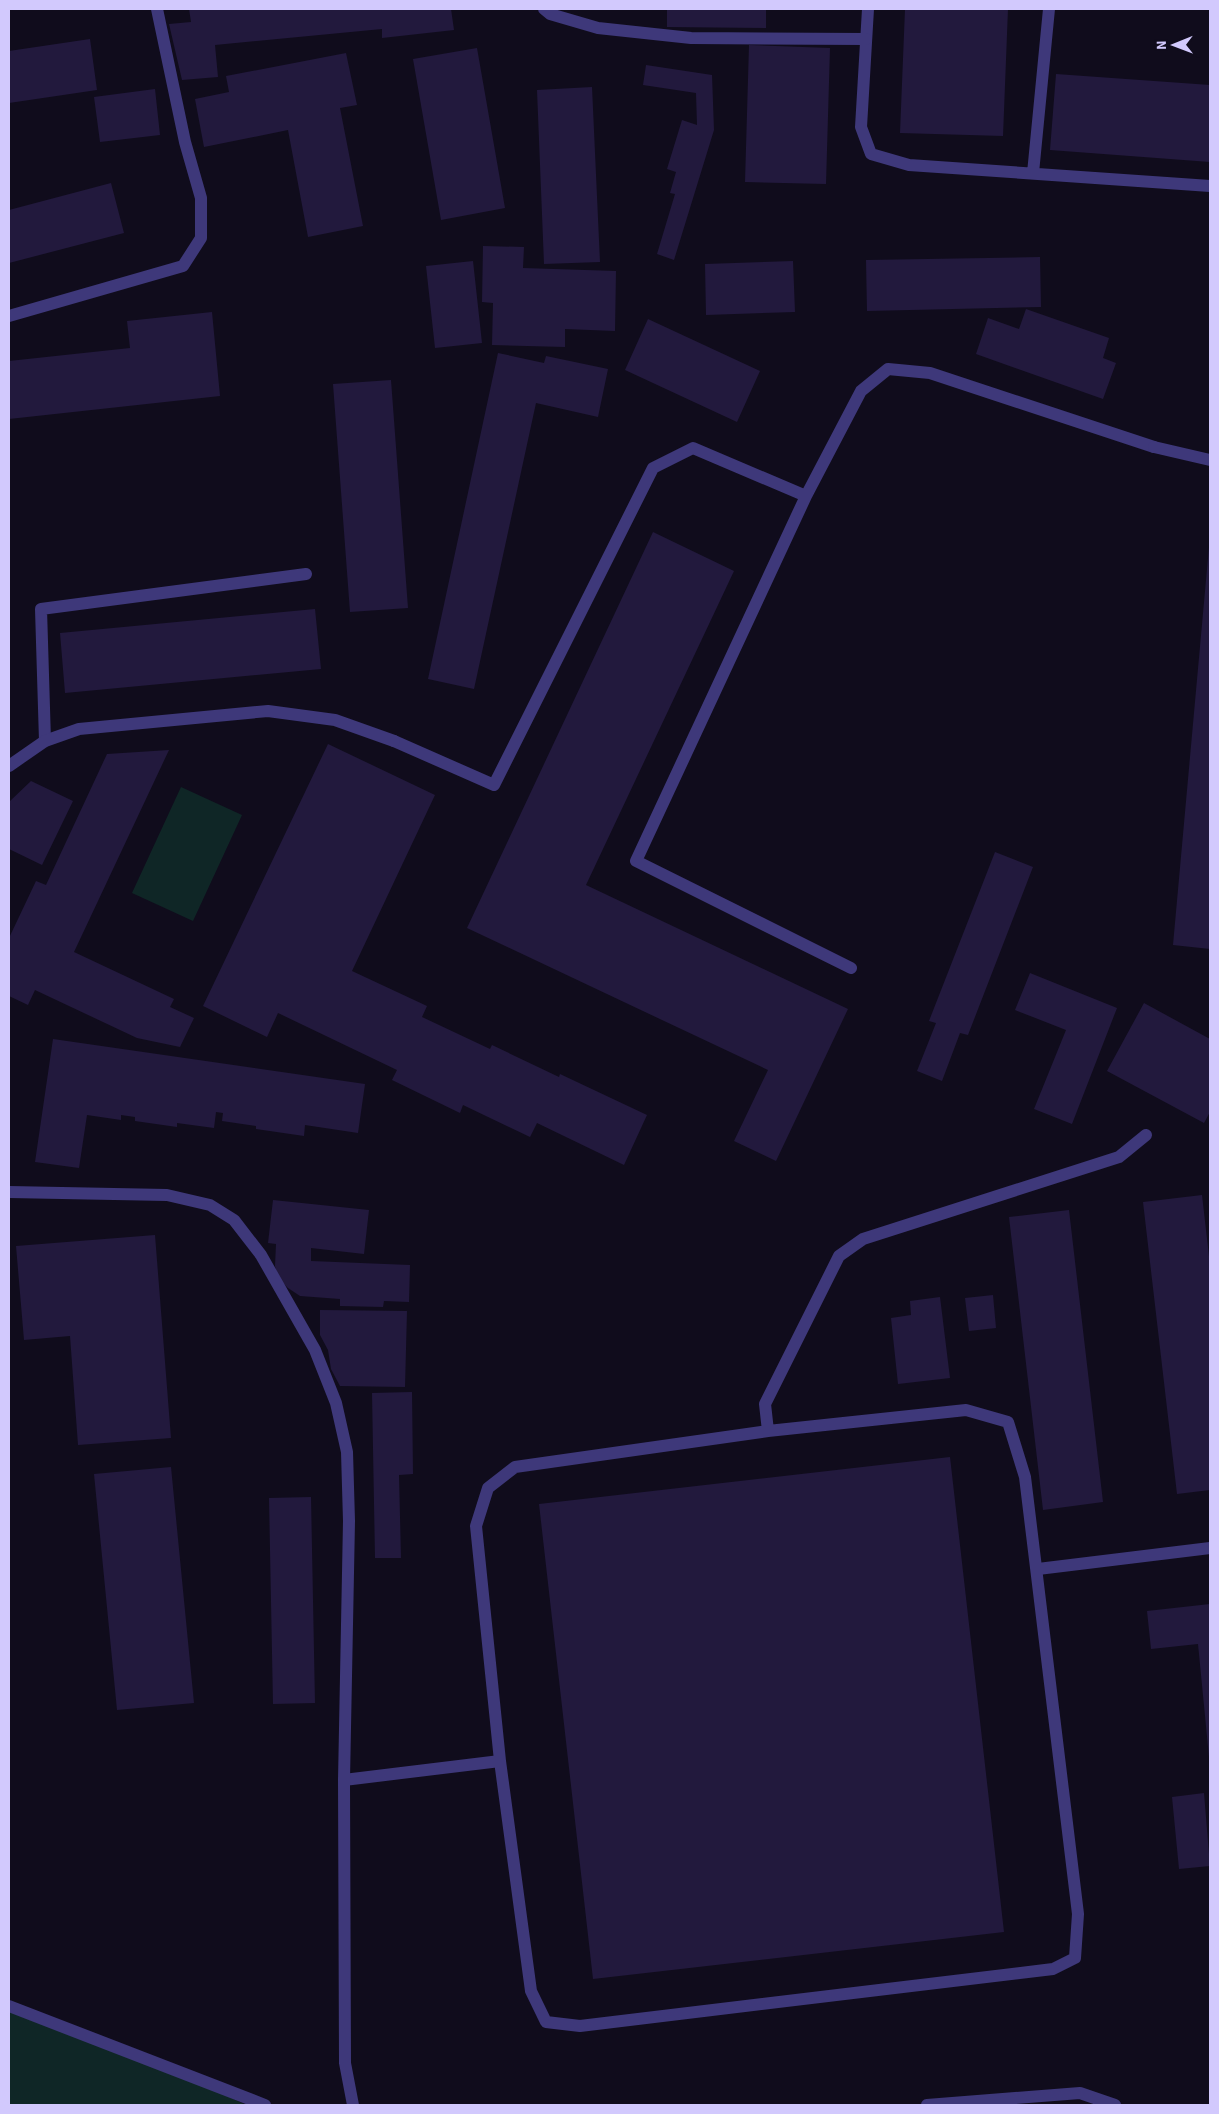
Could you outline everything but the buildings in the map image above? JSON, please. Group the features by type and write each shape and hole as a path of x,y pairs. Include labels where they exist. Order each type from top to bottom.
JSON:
{"street":[{"path":"9,316 183,266 201,238 201,198 184,142 157,9"},
{"path":"544,9 550,14 598,28 691,38 866,39"},
{"path":"868,9 861,127 871,154 909,165 1210,186"},
{"path":"1033,173 1049,9"},
{"path":"851,968 636,860 806,496 861,391 888,369 930,373 1154,447 1210,460"},
{"path":"9,766 45,741 79,729 268,711 335,720 394,741 494,786 653,468 693,448 806,496"},
{"path":"45,741 41,609 306,574"},
{"path":"768,1431 765,1404 839,1256 862,1239 1119,1157 1146,1135"},
{"path":"9,1192 167,1194 210,1205 234,1220 261,1255 316,1350 336,1403 347,1452 349,1521 344,1780 345,2063 353,2105"},
{"path":"966,1410 1008,1422 1025,1477 1038,1569 1078,1914 1076,1958 1053,1969 580,2026 546,2022 532,1991 500,1761 476,1526 488,1488 515,1467 768,1431 966,1410"},
{"path":"1038,1569 1210,1548"},
{"path":"344,1780 500,1761"},
{"path":"9,2006 265,2105"},
{"path":"927,2105 1080,2093 1114,2105"}],"green space":[{"path":"181,787 242,815 193,921 132,893"},
{"path":"9,2004 112,2041 246,2105 9,2105"}]}
